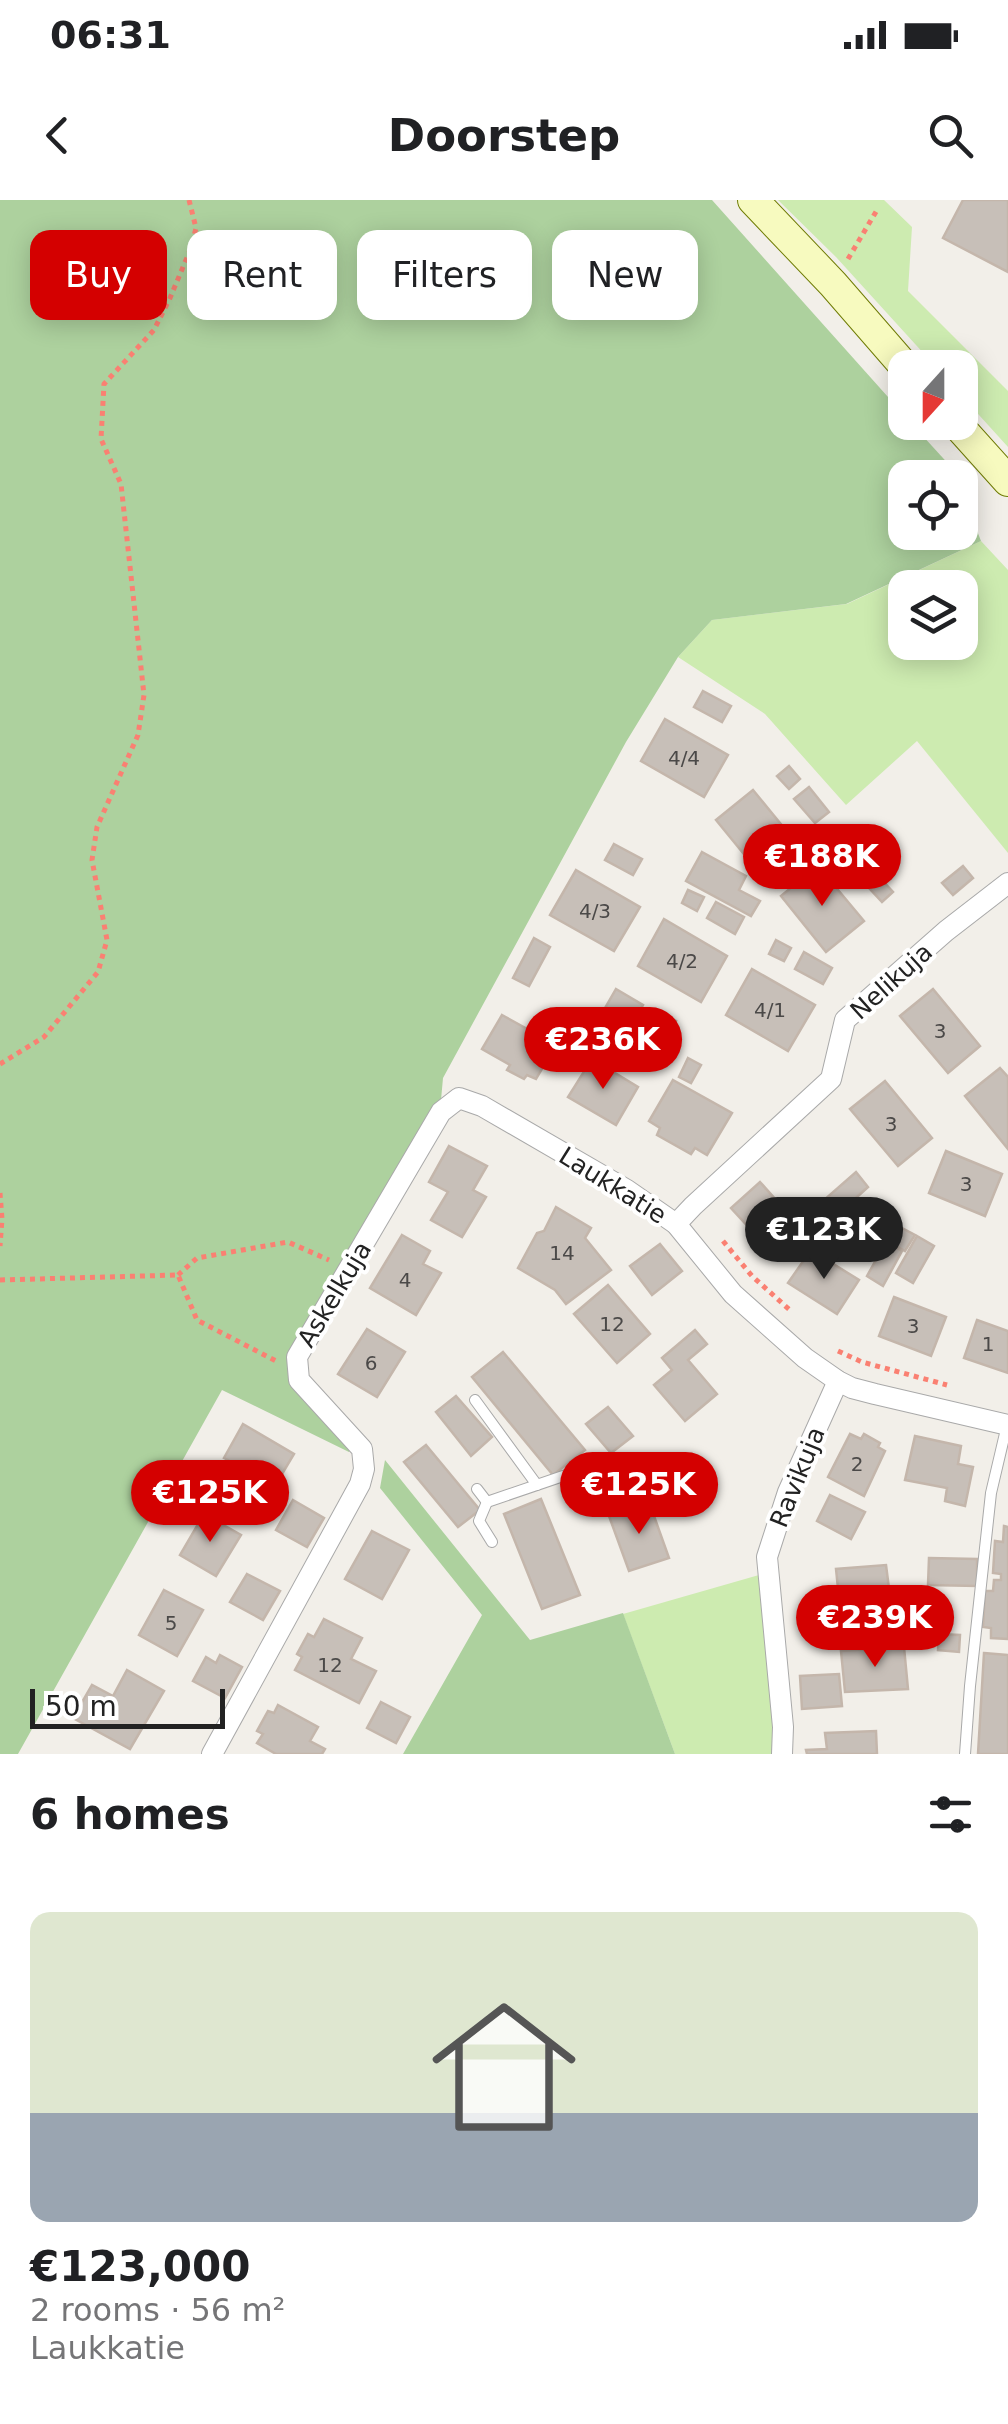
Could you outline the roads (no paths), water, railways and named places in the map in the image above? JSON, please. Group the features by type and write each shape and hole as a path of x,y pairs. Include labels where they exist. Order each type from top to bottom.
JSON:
{"main road":[{"path":"753,200 890,350"},
{"path":"970,440 1002,477"}],"street":[{"name":"Nelikuja","path":"676,1224 831,1079 845,1020 946,930 1008,883"},
{"name":"Laukkatie","path":"459,1098 482,1106 627,1190 676,1224 733,1294 805,1358 838,1381 852,1388 1008,1425"},
{"name":"Askelkuja","path":"212,1754 360,1484 364,1469 362,1449 299,1380 297,1357 441,1112 459,1098"},
{"name":"Ravikuja","path":"782,1754 782,1711 767,1557 788,1492 838,1381"}],"lane":[{"path":"475,1400 538,1484"},
{"path":"965,1754 991,1493 1008,1425"},
{"path":"492,1542 478,1521 487,1502 613,1459 707,1490"},
{"path":"478,1490 487,1502"}]}
